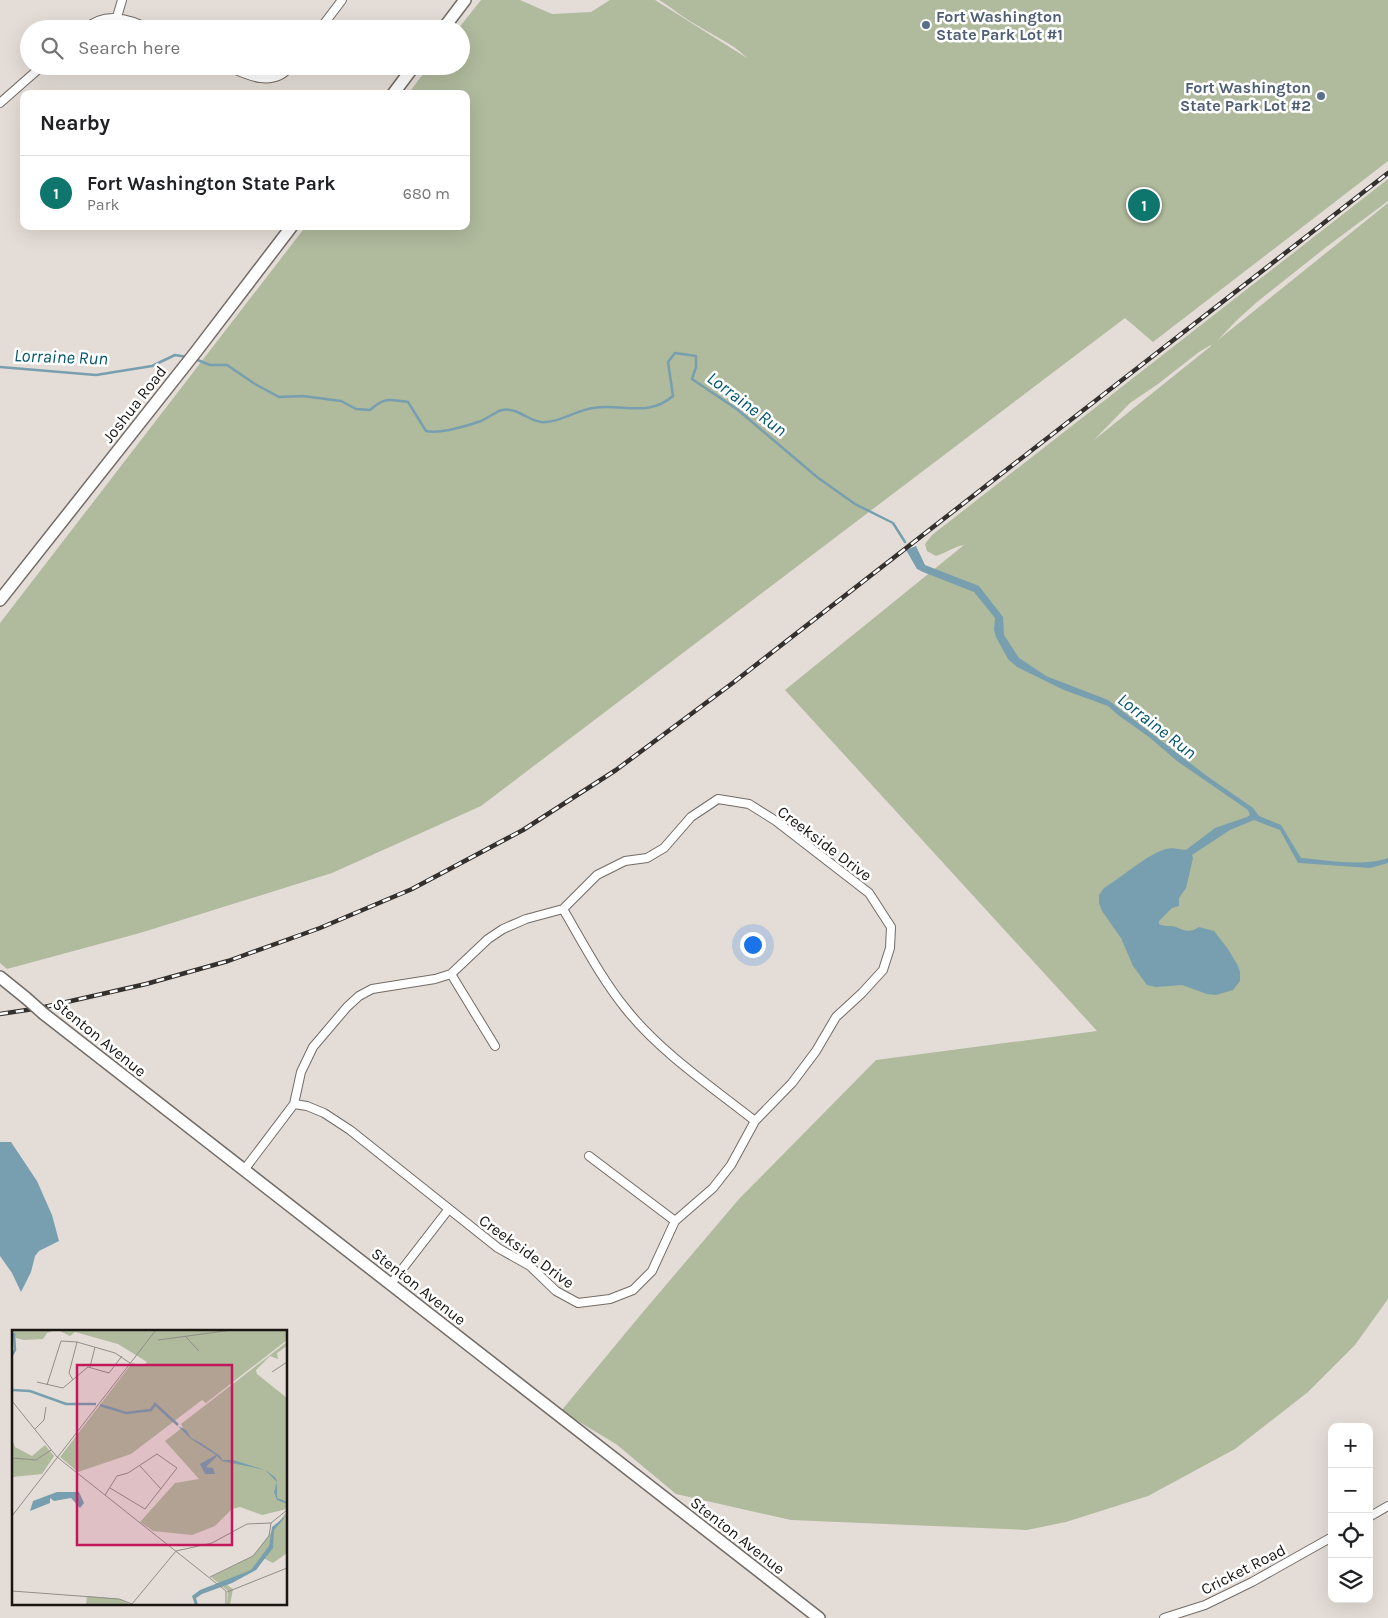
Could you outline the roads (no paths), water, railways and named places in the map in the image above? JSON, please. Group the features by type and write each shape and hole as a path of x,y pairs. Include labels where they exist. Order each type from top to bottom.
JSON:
{"main road":[{"path":"450,20 465,0"},
{"path":"396,90 407,75"},
{"name":"Joshua Road","path":"0,600 195,353 289,230"},
{"name":"Stenton Avenue","path":"0,977 44,1014 390,1285 819,1618"}],"street":[{"path":"117,17 122,0"},
{"path":"327,20 342,0"},
{"path":"99,20 117,17 129,20"},
{"path":"0,103 32,75"},
{"path":"246,75 264,79 280,75"},
{"name":"Creekside Drive","path":"294,1104 307,1106 324,1113 350,1130 498,1248 530,1266 556,1291 578,1303 610,1300 633,1290 652,1271 675,1221 712,1188 731,1165 756,1120 792,1083 816,1051 836,1017 883,970 890,948 891,927 869,894 776,821 749,804 718,800 692,817 664,848 646,858 625,861 597,875 564,909"},
{"path":"244,1170 294,1104 301,1072 310,1053 347,1007 359,996 372,989 435,979 451,974 488,939 503,929 526,919 564,909 592,960 626,1010 659,1044 756,1120"},
{"path":"451,974 495,1046"},
{"path":"589,1156 675,1221"},
{"path":"390,1285 448,1210"},
{"path":"1373,1514 1388,1506"},
{"name":"Cricket Road","path":"1164,1618 1205,1605 1252,1582 1328,1540"}],"water":[{"path":"916,546 925,565 979,586 1003,617 1004,635 1019,658 1046,676 1108,700 1207,776 1253,808 1259,816 1281,825 1301,858 1368,862 1388,858 1388,863 1370,868 1298,863 1280,830 1254,820 1230,830 1192,855 1193,858 1186,888 1179,898 1179,906 1172,908 1159,921 1159,924 1174,926 1188,931 1199,927 1214,931 1238,966 1240,981 1233,990 1216,995 1207,994 1182,985 1156,987 1147,985 1133,966 1121,938 1102,911 1099,895 1104,888 1143,860 1168,848 1186,850 1215,828 1247,817 1250,815 1248,810 1177,761 1108,706 1064,690 1017,667 1008,659 996,637 994,630 995,618 974,592 917,569 906,550"},
{"path":"0,1142 11,1142 37,1181 52,1215 59,1241 39,1251 35,1256 31,1272 21,1292 12,1273 0,1256"}],"waterway":[{"name":"Lorraine Run","path":"195,359 210,365 227,365 255,384 279,397 303,396 341,401 356,409 370,410 383,401 396,400 408,402 426,431 432,432 481,421 502,410 513,410 536,421 547,422 593,408 644,408 654,406 664,403 673,396 668,362 675,353 696,356 696,367 692,379 738,410 817,477 855,504 893,523 905,542"},
{"name":"Lorraine Run","path":"0,367 96,375 152,366 175,355 187,357"}],"railway":[{"path":"0,1014 40,1008 146,984 228,961 320,928 412,889 523,830 616,770 734,682 1388,173"}],"place":[{"name":"Fort Washington State Park Lot #1","path":"926,25"},
{"name":"Fort Washington State Park Lot #2","path":"1321,96"},
{"name":"Fort Washington State Park","path":"1144,205"}]}
